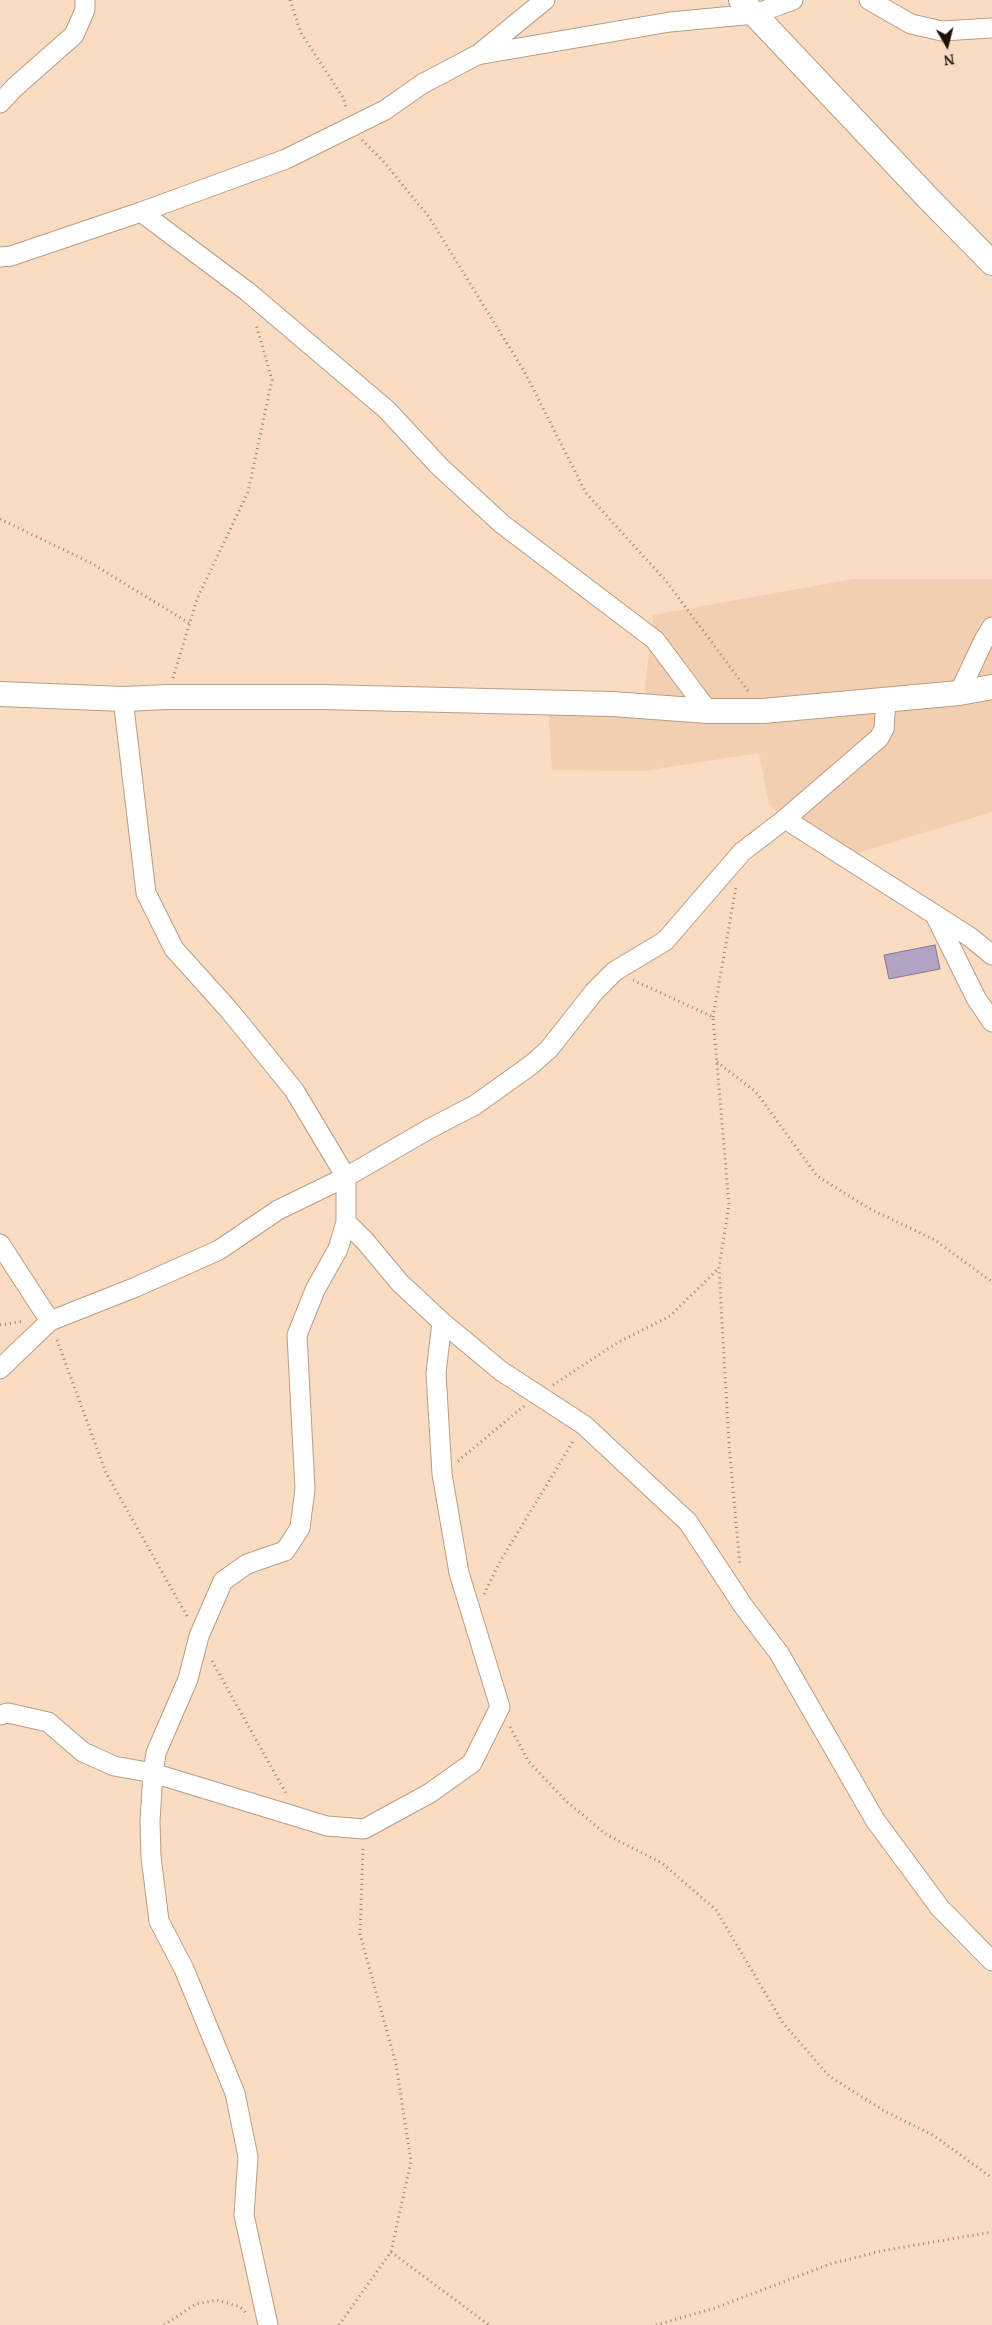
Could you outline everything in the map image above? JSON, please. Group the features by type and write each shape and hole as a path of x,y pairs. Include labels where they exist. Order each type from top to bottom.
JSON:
{"street":[{"path":"0,103 15,87 74,35 85,10 85,0"},
{"path":"0,257 12,256 141,212 286,159 385,110 422,84 477,55 544,0"},
{"path":"477,55 793,0"},
{"path":"869,0 911,24 942,31 992,28"},
{"path":"748,7 926,197 992,263"},
{"path":"141,212 248,292 387,410 440,466 502,524 654,640 708,711"},
{"path":"959,693 992,627"},
{"path":"0,694 123,699 168,697 322,697 603,704 708,711 763,711 959,693 992,687"},
{"path":"123,699 146,893 174,949 229,1010 294,1090 346,1177 346,1222 338,1249 315,1290 297,1335 305,1489 300,1528 285,1551 247,1564 223,1581 199,1636 188,1679 156,1753 153,1773 150,1821 151,1857 159,1921 184,1969 235,2093 248,2157 244,2214 259,2322"},
{"path":"0,1369 50,1320 136,1287 219,1250 278,1210 346,1177 475,1105 531,1065 549,1049 594,992 615,971 665,941 742,852 785,819 879,738 884,729 886,699"},
{"path":"785,819 970,937 992,955"},
{"path":"935,916 976,998 992,1022"},
{"path":"346,1222 400,1283 442,1322 501,1371 584,1425 688,1522 744,1607 779,1653 875,1820 940,1908 992,1961"},
{"path":"0,1244 50,1320"},
{"path":"0,1715 8,1713 48,1722 83,1752 114,1766 153,1773 327,1826 364,1829 430,1793 472,1763 500,1707 459,1573 442,1474 436,1373 442,1322"}],"path":[{"path":"290,0 301,33 344,99 349,128 383,161 429,217 524,371 586,493 666,581 763,711"},
{"path":"168,697 197,599 248,492 272,380 248,292"},
{"path":"0,519 91,563 189,623"},
{"path":"740,1569 729,1445 719,1268 729,1205 713,1017 742,852"},
{"path":"615,971 713,1017"},
{"path":"717,1062 756,1092 817,1176 872,1210 935,1240 992,1282"},
{"path":"442,1474 481,1444 537,1395 617,1343 670,1316 719,1268"},
{"path":"50,1320 106,1473 300,1817"},
{"path":"473,1618 501,1560 584,1425"},
{"path":"500,1707 529,1762 566,1801 606,1835 662,1863 716,1910 783,2023 829,2076 886,2112 933,2135 992,2178"},
{"path":"339,2325 391,2252 412,2161 396,2064 360,1934 364,1829"},
{"path":"656,2325 715,2308 830,2264 881,2251 992,2232"},
{"path":"391,2252 489,2325"},
{"path":"164,2325 196,2304 217,2300 240,2307 259,2322"}],"shaded area":[{"path":"853,579 992,579 992,812 844,857 785,819 769,805 759,753 644,771 552,770 548,703 643,706 653,615"}],"building":[{"path":"935,945 940,969 889,979 884,955"}]}
